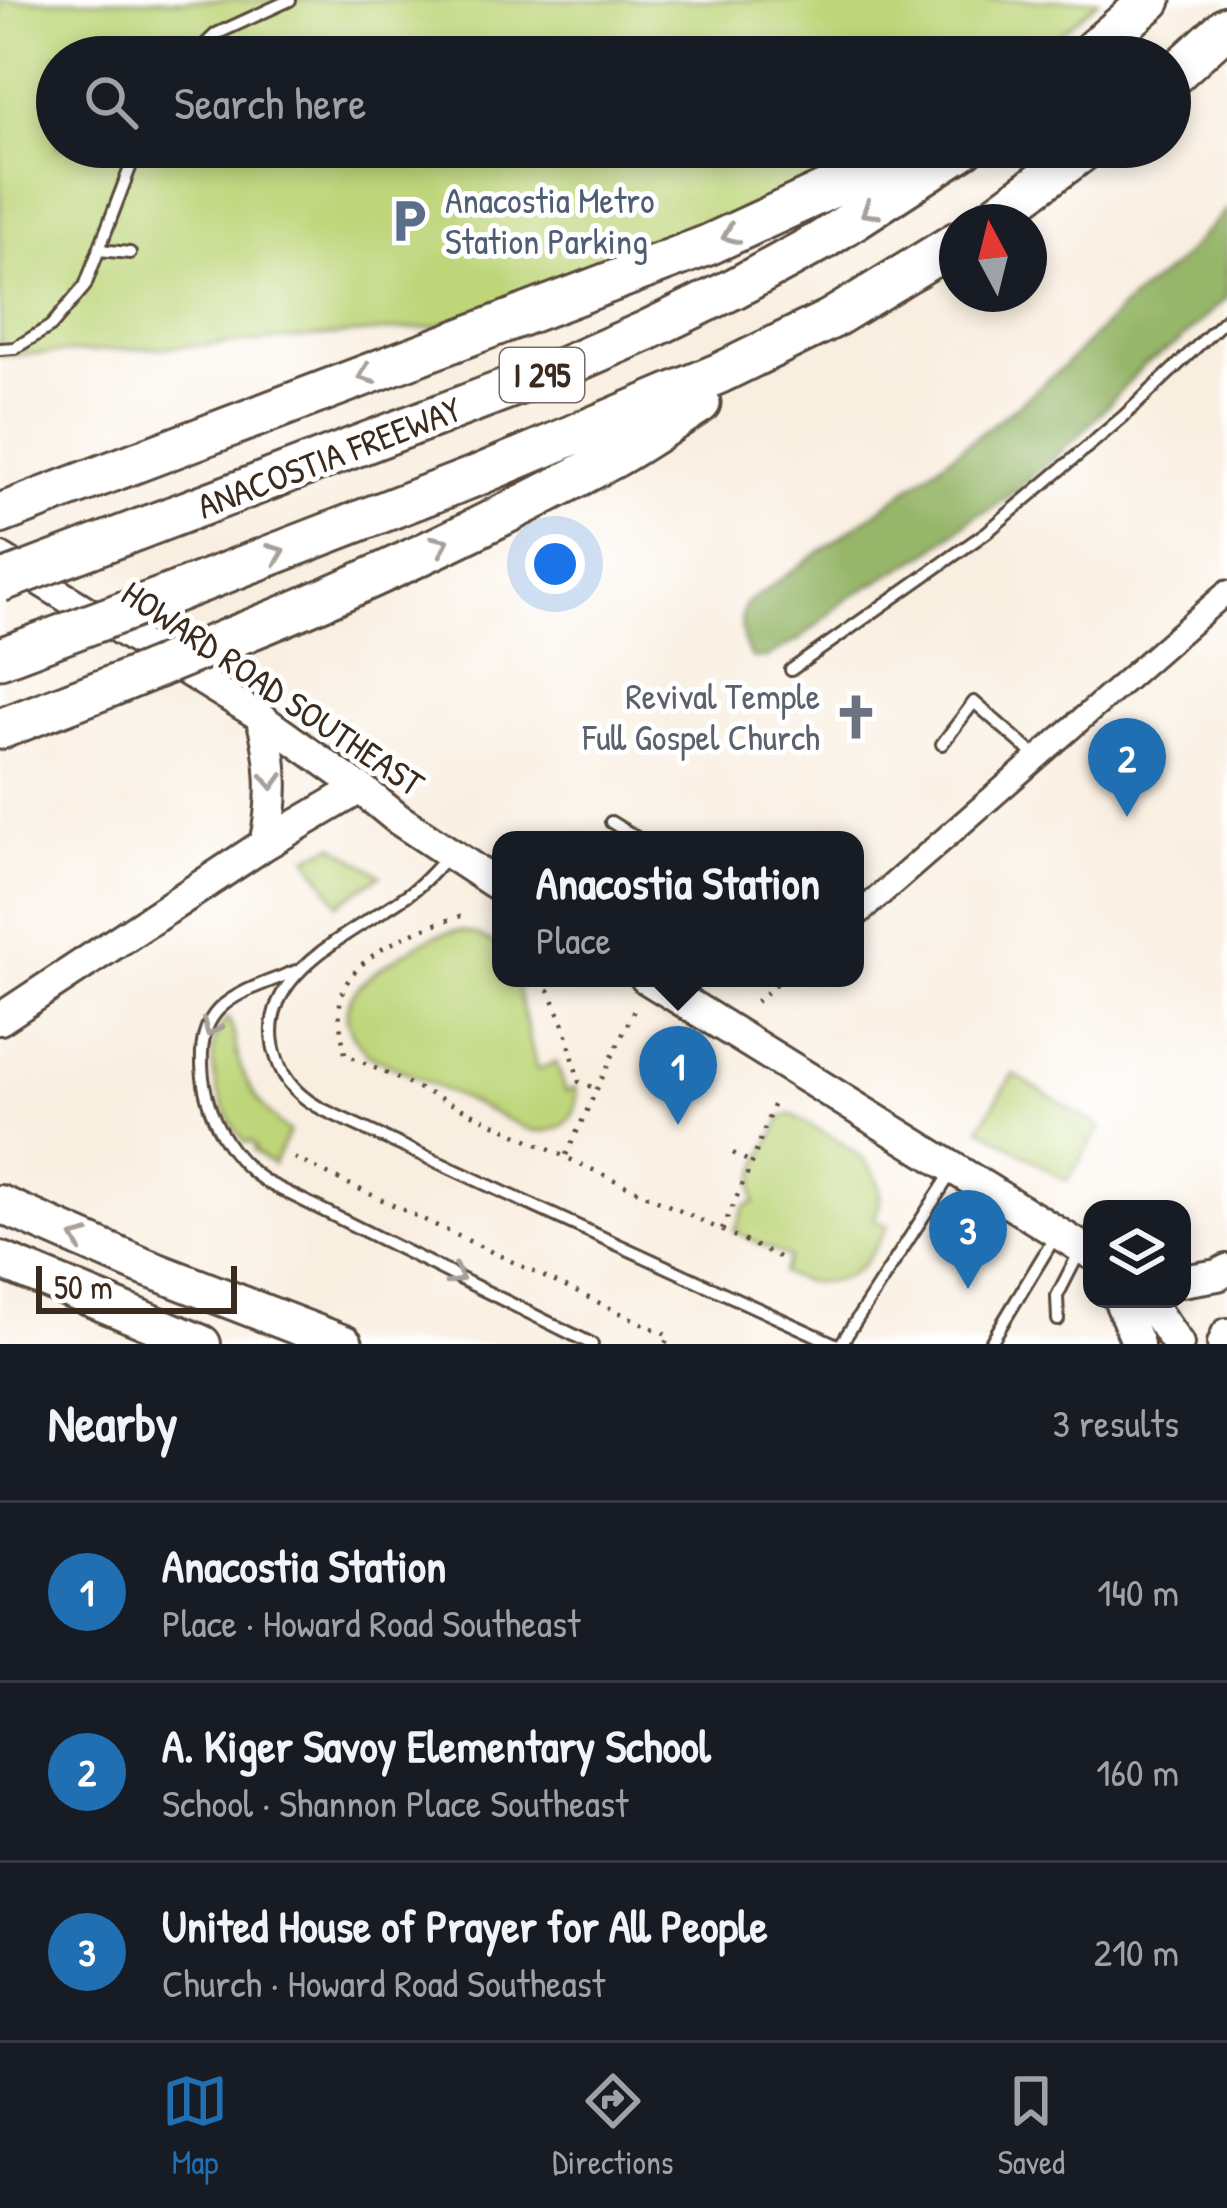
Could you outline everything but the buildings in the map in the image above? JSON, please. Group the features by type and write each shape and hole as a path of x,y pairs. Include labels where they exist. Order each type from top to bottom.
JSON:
{"highway":[{"path":"1107,36 1151,0"},
{"path":"1191,59 1227,26"},
{"path":"11,510 708,244 872,168"},
{"name":"ANACOSTIA FREEWAY","path":"0,582 646,331 793,257 934,168"},
{"path":"1010,204 1059,168"},
{"name":"ANACOSTIA FREEWAY","path":"0,658 615,419 831,319 939,253"},
{"path":"0,729 336,594 618,456 831,319"},
{"path":"0,1204 142,1266 344,1344"},
{"path":"0,1260 202,1344"}],"main road":[{"path":"262,718 274,779 266,844"},
{"path":"0,1019 266,844 360,788"},
{"name":"HOWARD ROAD SOUTHEAST","path":"360,788 492,881"},
{"path":"660,987 1077,1245"},
{"path":"1191,1280 1227,1270"},
{"path":"1123,1308 1138,1344"},
{"path":"1152,1308 1178,1344"},
{"path":"1223,1344 1227,1334"}],"street":[{"name":"HOWARD ROAD SOUTHEAST","path":"0,557 262,718 360,788"},
{"path":"864,909 1227,592"}],"lane":[{"path":"214,36 290,0"},
{"path":"0,349 15,348 51,326 85,286 130,168"},
{"path":"99,250 130,253"},
{"path":"791,670 987,532 1124,416 1227,318"},
{"path":"942,744 974,703 1038,758"},
{"path":"611,823 625,831"},
{"path":"450,854 412,892 305,967 279,999 272,1032 279,1065 290,1085 306,1099 838,1344 953,1169"},
{"path":"305,967 228,1002 208,1024 202,1058 208,1101 235,1154 268,1183 592,1344"},
{"path":"1058,1320 1058,1297 1077,1245"},
{"path":"990,1344 1077,1245"}],"path":[{"path":"460,916 402,937 346,982 340,1003 345,1054 779,1257"},
{"path":"548,987 565,1027 579,1082 597,1089"},
{"path":"756,1002 772,987"},
{"path":"565,1157 635,1008"},
{"path":"722,1231 776,1097"},
{"path":"733,1153 752,1163"},
{"path":"294,1158 669,1336 665,1344"},
{"path":"619,1182 623,1172"}],"green space":[{"path":"0,0 1099,0 1057,36 36,36 36,168 853,168 649,269 435,327 0,356"},
{"path":"1227,209 1227,297 1178,343 1143,366 1079,436 1013,493 931,551 847,599 800,639 766,658 752,658 742,631 746,604 1018,405 1129,301 1175,265"},
{"path":"334,845 381,875 338,904 308,857"},
{"path":"461,931 492,942 492,987 517,987 537,1070 556,1062 566,1092 576,1087 576,1107 561,1127 532,1131 369,1055 355,1038 347,1010 359,986 385,965 444,933"},
{"path":"227,1018 251,1089 289,1132 273,1165 254,1151 250,1141 246,1143 221,1099 214,1048"},
{"path":"1013,1074 1101,1128 1067,1181 980,1127"},
{"path":"788,1115 858,1155 878,1183 880,1200 874,1219 888,1226 863,1264 841,1279 811,1282 782,1273 789,1258 734,1231 745,1206 755,1202 757,1170 782,1118"}],"place":[{"name":"Anacostia Metro Station Parking","path":"409,221"},
{"name":"Revival Temple Full Gospel Church","path":"856,717"},
{"name":"A. Kiger Savoy Elementary School","path":"1127,817"},
{"name":"Anacostia Station","path":"678,1125"},
{"name":"United House of Prayer for All People","path":"968,1289"}]}
